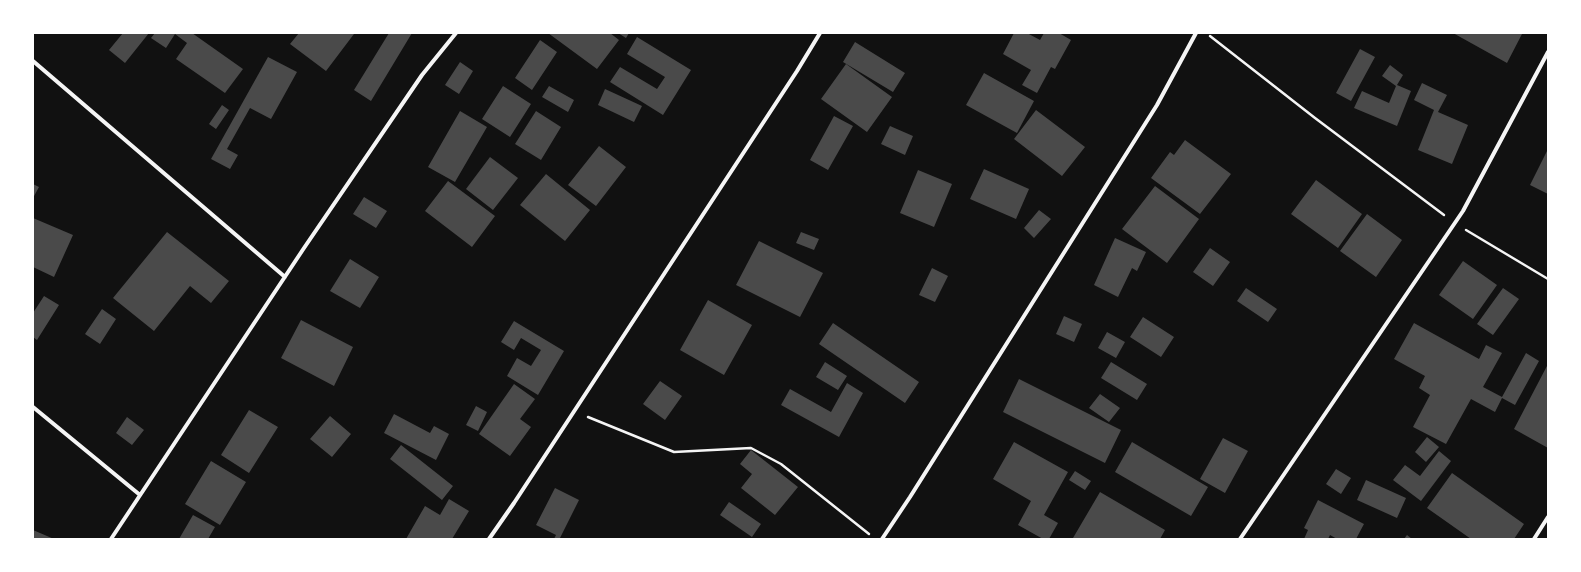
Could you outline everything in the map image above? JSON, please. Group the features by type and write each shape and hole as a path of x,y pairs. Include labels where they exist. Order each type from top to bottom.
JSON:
{"street":[{"path":"111,539 285,277 422,75 456,33"},
{"path":"489,539 793,78 820,33"},
{"path":"882,539 914,491 1157,105 1196,33"},
{"path":"1240,539 1462,211 1548,52"},
{"path":"33,61 285,277"},
{"path":"33,407 140,495"},
{"path":"1534,539 1548,517"}],"path":[{"path":"1206,33 1454,223 1548,279"},
{"path":"574,411 674,452 751,448 781,464 874,539"}],"building":[{"path":"123,33 149,33 125,63 109,50"},
{"path":"155,33 192,33 243,69 225,93 176,59 187,43 175,34 166,48 151,38"},
{"path":"299,33 354,34 326,71 290,44"},
{"path":"389,33 412,33 371,101 354,90"},
{"path":"548,33 610,33 619,40 597,69"},
{"path":"618,33 629,33 626,38"},
{"path":"1014,33 1027,33 1040,40 1044,33 1059,33 1071,40 1055,69 1051,67 1037,93 1022,85 1031,70 1003,54"},
{"path":"1453,33 1520,33 1522,34 1507,63"},
{"path":"637,37 691,70 663,115 610,82 620,67 657,89 665,77 627,54"},
{"path":"540,40 557,52 532,90 515,78"},
{"path":"855,42 905,73 893,92 843,62"},
{"path":"1360,49 1375,57 1351,101 1336,93"},
{"path":"268,57 297,72 271,119 250,108 227,149 238,155 230,169 211,159"},
{"path":"460,62 473,71 459,94 445,85"},
{"path":"846,64 892,97 867,132 821,99"},
{"path":"1390,65 1403,75 1397,85 1411,91 1397,126 1354,108 1362,91 1389,103 1396,86 1382,76"},
{"path":"984,73 1034,101 1017,133 966,105"},
{"path":"1422,83 1447,95 1438,112 1468,125 1452,164 1418,150 1434,110 1414,100"},
{"path":"503,86 531,104 510,137 482,119"},
{"path":"549,86 574,100 568,112 542,97"},
{"path":"605,89 642,106 634,122 598,105"},
{"path":"222,105 229,110 216,129 209,124"},
{"path":"1036,110 1085,147 1062,176 1014,139"},
{"path":"460,111 487,127 455,182 428,167"},
{"path":"536,111 561,127 541,160 515,144"},
{"path":"834,116 853,126 828,170 810,160"},
{"path":"890,126 913,136 905,155 881,144"},
{"path":"1185,140 1231,174 1200,214 1151,178 1170,152 1174,155"},
{"path":"599,146 626,167 596,206 568,185"},
{"path":"1548,149 1548,194 1530,185"},
{"path":"490,157 518,178 493,210 466,189"},
{"path":"984,169 1029,189 1016,219 970,199"},
{"path":"918,170 952,184 934,227 900,213"},
{"path":"546,174 590,210 565,241 520,205"},
{"path":"1316,180 1362,214 1338,248 1291,214"},
{"path":"448,181 495,216 472,247 425,211"},
{"path":"33,184 39,187 33,198"},
{"path":"1155,186 1199,219 1167,263 1122,229"},
{"path":"364,197 387,211 376,228 353,214"},
{"path":"1039,210 1051,219 1034,238 1024,228"},
{"path":"1367,214 1402,240 1376,277 1340,251"},
{"path":"33,218 73,235 54,277 33,267"},
{"path":"167,232 229,281 211,303 190,286 154,331 113,298"},
{"path":"801,232 819,239 814,250 796,243"},
{"path":"1115,238 1146,252 1137,271 1132,268 1118,297 1094,285"},
{"path":"759,241 823,273 800,317 736,285"},
{"path":"1210,248 1230,262 1213,286 1193,272"},
{"path":"350,259 379,277 360,308 330,291"},
{"path":"1463,261 1497,285 1473,319 1439,295"},
{"path":"932,268 948,276 935,302 919,295"},
{"path":"1246,288 1277,309 1268,322 1237,301"},
{"path":"1503,288 1519,299 1493,335 1477,324"},
{"path":"44,296 59,305 37,340 33,337 33,313"},
{"path":"708,300 752,325 724,375 680,350"},
{"path":"102,309 116,319 100,344 85,334"},
{"path":"1064,316 1082,324 1074,342 1056,334"},
{"path":"1143,317 1174,337 1161,357 1130,337"},
{"path":"301,320 353,347 334,386 281,358"},
{"path":"514,321 564,351 538,395 507,376 517,358 531,366 541,350 521,338 514,350 501,342"},
{"path":"833,323 919,382 905,403 819,344"},
{"path":"1414,323 1479,359 1486,345 1502,353 1483,387 1502,397 1526,353 1539,361 1515,405 1502,398 1495,412 1471,399 1446,444 1413,427 1430,395 1419,388 1425,376 1394,359"},
{"path":"1107,332 1125,342 1116,358 1098,348"},
{"path":"825,362 847,376 838,390 816,377"},
{"path":"1111,362 1147,384 1137,400 1101,378"},
{"path":"1548,364 1548,448 1514,429"},
{"path":"1019,379 1121,430 1105,463 1003,412"},
{"path":"660,381 682,396 665,420 643,404"},
{"path":"847,383 863,393 839,437 781,405 790,389 831,412"},
{"path":"514,384 535,399 520,419 531,427 510,456 479,434"},
{"path":"1100,394 1120,408 1109,422 1089,408"},
{"path":"476,406 487,412 478,431 466,425"},
{"path":"249,410 278,427 249,473 221,455"},
{"path":"394,414 430,433 434,426 449,434 436,460 384,433"},
{"path":"330,416 351,434 332,457 310,439"},
{"path":"127,417 144,430 132,445 116,433"},
{"path":"1427,437 1439,447 1426,462 1415,452"},
{"path":"1223,438 1248,451 1225,493 1200,479"},
{"path":"1014,442 1068,472 1044,515 1058,523 1049,539 1043,539 1018,525 1031,501 993,479"},
{"path":"1132,442 1208,487 1191,516 1115,472"},
{"path":"401,445 453,486 442,500 390,459"},
{"path":"751,450 798,487 775,515 741,488 752,474 740,464"},
{"path":"1439,451 1451,461 1421,501 1393,480 1405,465 1420,476"},
{"path":"211,461 246,482 220,525 185,504"},
{"path":"1336,469 1351,478 1341,494 1326,484"},
{"path":"1075,471 1091,481 1085,490 1069,480"},
{"path":"1452,473 1524,524 1514,539 1471,539 1427,508"},
{"path":"1366,480 1406,498 1397,518 1357,500"},
{"path":"555,488 579,500 560,538 562,539 554,539 556,535 536,525"},
{"path":"1100,492 1165,530 1160,539 1073,538"},
{"path":"449,499 469,511 452,539 406,539 425,506 440,515"},
{"path":"1318,500 1364,524 1356,539 1337,539 1330,535 1328,539 1304,539 1308,530 1304,528"},
{"path":"729,502 761,524 752,537 720,515"},
{"path":"193,515 215,527 208,539 179,539"},
{"path":"33,530 54,539 33,539"},
{"path":"1407,535 1412,539 1404,539"}]}
